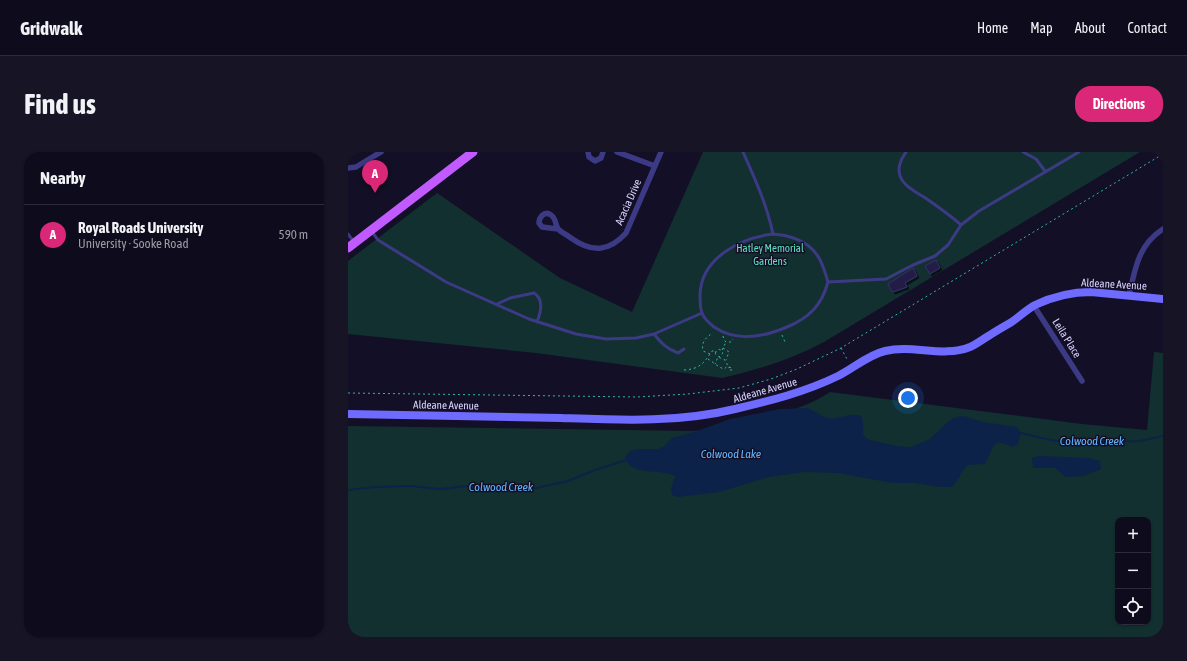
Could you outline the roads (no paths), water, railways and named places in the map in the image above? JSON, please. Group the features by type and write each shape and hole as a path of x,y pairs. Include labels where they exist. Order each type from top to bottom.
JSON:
{"main road":[{"path":"351,245 473,152"}],"street":[{"path":"348,168 356,166 381,152"},
{"path":"588,152 589,157 595,161 601,158 603,152"},
{"path":"617,152 655,166"},
{"name":"Acacia Drive","path":"558,229 585,246 596,249 608,247 618,241 626,233 661,152"},
{"path":"1129,296 1136,262 1142,249 1158,232 1163,229"},
{"name":"Aldeane Avenue","path":"348,414 604,420 694,417 732,410 814,387 852,368 873,355 886,350 902,349 946,352 970,347 1010,323 1034,306 1064,295 1080,292 1163,299"},
{"name":"Leila Place","path":"1034,306 1082,381"}],"lane":[{"path":"743,152 764,203 773,234"},
{"path":"906,152 900,162 899,168 903,181 914,191 951,216 961,225"},
{"path":"1023,152 1036,159 1045,171"},
{"path":"828,282 886,279 913,264 935,256 948,245 961,225 979,211 1079,152"},
{"path":"371,230 378,240 433,275 474,295 537,322 576,334 606,339 636,338 654,334 702,313"},
{"path":"348,234 351,245"},
{"path":"773,234 782,234 798,239 812,249 817,255 828,282 822,301 815,309 800,320 780,330 748,337 734,335 717,329 706,320 702,313 700,303 700,287 702,280 710,266 723,253 742,241 762,235 773,234"},
{"path":"497,304 510,298 534,293 538,297 541,307 541,313 537,322"},
{"path":"654,334 666,348 671,351 678,353 684,349"}],"water":[{"name":"Colwood Lake","path":"808,408 829,418 852,415 861,416 863,422 863,434 867,439 897,446 911,447 930,439 950,420 956,417 964,416 983,422 1017,427 1021,433 1018,444 1013,447 999,442 994,445 985,464 967,465 952,487 940,487 913,483 893,483 838,473 804,472 769,477 719,492 678,497 672,495 671,489 675,476 662,472 639,470 628,463 625,457 630,451 638,449 658,449 663,447 672,438 730,419 780,409"},
{"path":"1039,456 1089,458 1100,461 1101,469 1084,476 1066,477 1055,468 1033,468 1032,458"}],"waterway":[{"name":"Colwood Creek","path":"1021,433 1050,440 1077,443 1140,441 1163,436"},
{"name":"Colwood Creek","path":"348,490 376,487 411,486 439,489 488,485 536,488 568,481 626,460"}],"place":[{"name":"Royal Roads University","path":"375,193"}],"park label":[{"name":"Hatley Memorial Gardens","path":"770,254"}]}
